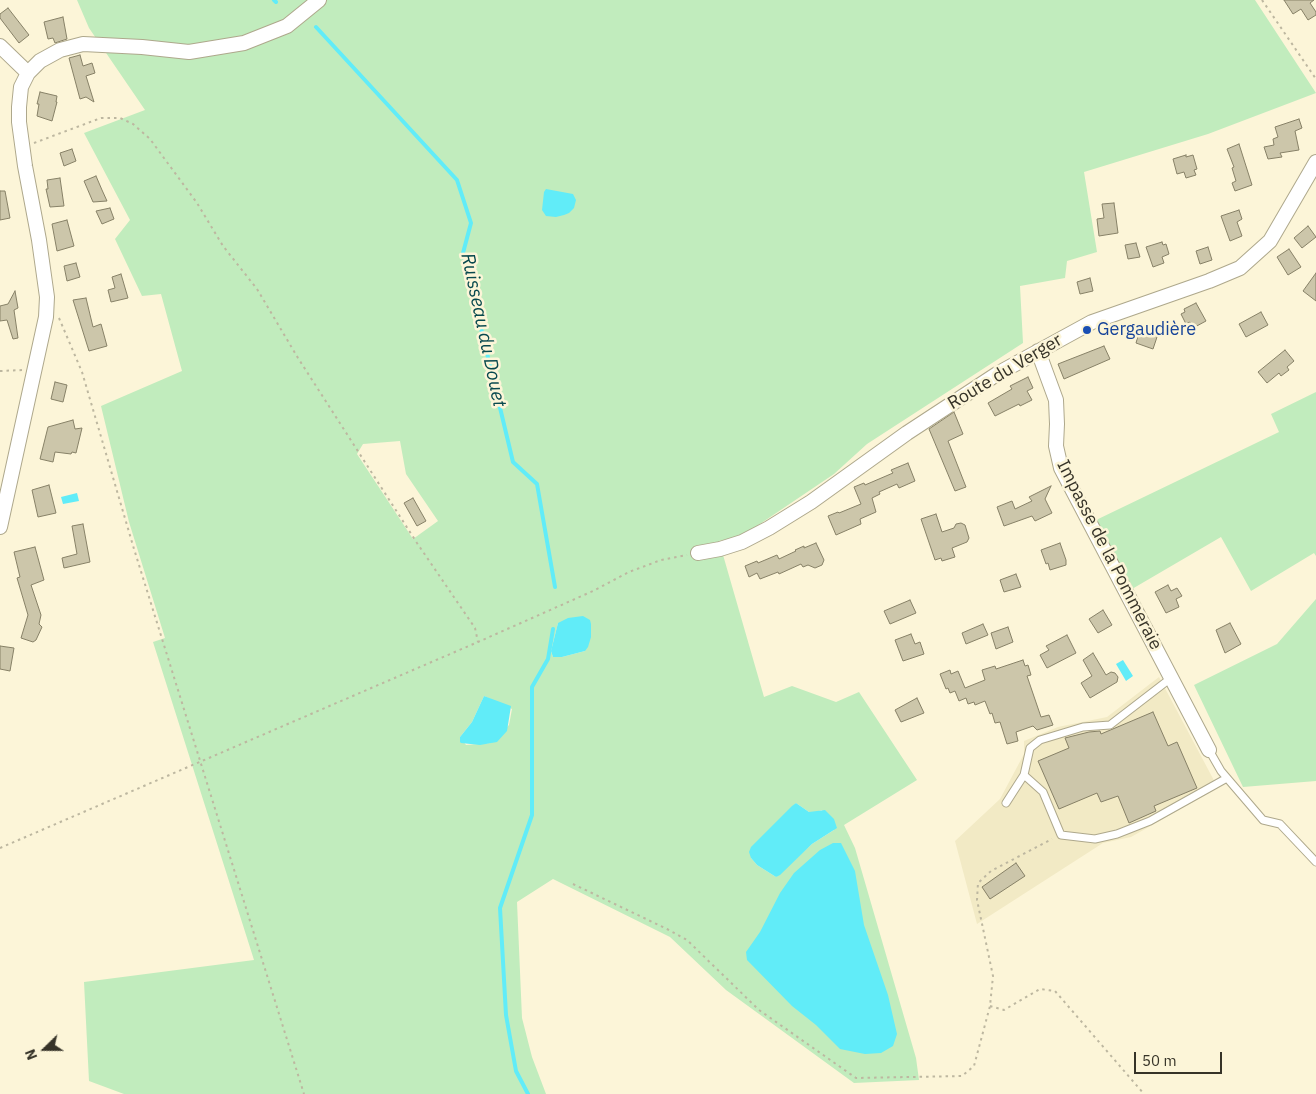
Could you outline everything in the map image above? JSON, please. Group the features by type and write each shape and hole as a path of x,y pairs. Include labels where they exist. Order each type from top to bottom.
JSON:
{"street":[{"path":"0,527 46,317 47,297 22,147 18,107 21,87 28,73 40,61 60,50 83,44 189,52 244,43 288,26 319,0"},
{"path":"0,46 28,73"},
{"name":"Route du Verger","path":"698,553 742,542 769,528 811,502 906,432 997,374 1092,322 1209,281 1240,268 1270,241 1316,162"},
{"name":"Impasse de la Pommeraie","path":"1038,352 1056,400 1056,446 1061,468 1209,750"}],"lane":[{"path":"1006,803 1024,775 1030,748 1040,740 1083,728 1110,725 1171,678"},
{"path":"1209,750 1227,778 1263,820 1280,824 1316,862"},
{"path":"1024,775 1044,792 1061,835 1095,839 1117,834 1150,822 1227,778"}],"path":[{"path":"1262,0 1316,79"},
{"path":"22,147 101,118 120,118 133,124 150,139 197,203 223,246 257,289 298,358 475,628 478,642"},
{"path":"47,297 56,311 82,372 134,549 304,1094"},
{"path":"0,371 35,370"},
{"path":"0,848 478,642 593,591 629,572 661,560 698,553"},
{"path":"573,884 687,940 759,1010 856,1078 962,1076 974,1066 990,1006 993,976 977,900 978,883 991,871 1061,835"},
{"path":"990,1006 1004,1010 1040,989 1055,991 1144,1094"}],"shaded area":[{"path":"1159,677 1218,788 1131,837 1103,843 977,924 955,841 1000,799 1024,754 1024,741 1058,727 1107,717"}],"green space":[{"path":"77,0 1255,0 1316,93 1208,134 1084,172 1097,252 1067,261 1065,278 1020,286 1023,343 867,444 834,474 751,530 738,537 719,541 764,697 792,686 836,702 859,692 917,780 844,825 855,848 916,1058 919,1080 854,1083 726,990 670,937 553,879 517,902 522,1018 532,1057 546,1094 124,1094 89,1081 84,982 254,960 153,642 165,638 129,522 101,406 182,371 161,294 142,296 115,239 130,220 84,133 145,110 89,28","holes":["400,441 406,474 438,521 413,539 357,454 363,444","558,623 585,651 562,657 553,657 551,651","484,696 512,709 509,725 491,743 466,745 460,737 472,722","796,803 809,812 813,813 822,810 834,830 812,844 776,877 757,865 751,858"]},
{"path":"1316,392 1316,556 1314,553 1251,591 1221,537 1132,589 1094,521 1279,432 1271,414"},
{"path":"1316,599 1316,781 1243,787 1194,685 1277,644"}],"water":[{"path":"546,189 573,194 576,200 574,208 564,215 556,217 546,216 542,210"},
{"path":"77,493 79,501 63,504 61,497"},
{"path":"583,616 590,620 591,624 591,637 588,647 585,651 562,657 553,657 551,651 558,623 568,618"},
{"path":"1123,660 1133,676 1126,681 1116,664"},
{"path":"484,696 511,706 507,731 497,742 480,745 461,743 460,737 472,722"},
{"path":"796,803 809,812 825,810 834,819 837,828 812,844 776,877 757,865 749,852 751,847"},
{"path":"833,843 841,843 855,871 864,925 888,995 897,1034 893,1046 881,1053 865,1054 840,1049 816,1025 792,1006 747,960 746,952 760,932 780,893 794,873 820,850"}],"building":[{"path":"1284,0 1314,0 1310,3 1316,15 1308,20 1301,9 1293,14"},
{"path":"8,8 29,35 19,43 0,18 0,14"},
{"path":"63,17 67,39 55,43 53,38 48,39 44,22"},
{"path":"80,55 83,66 92,63 95,73 86,76 94,102 86,97 80,99 69,58"},
{"path":"40,92 57,96 52,121 37,116"},
{"path":"1299,119 1302,128 1295,131 1299,150 1280,153 1282,157 1268,159 1264,147 1274,145 1273,139 1278,137 1275,127"},
{"path":"1239,144 1252,185 1235,191 1232,183 1236,181 1232,168 1234,167 1227,149"},
{"path":"72,149 76,161 64,166 60,153"},
{"path":"1186,155 1186,157 1193,155 1197,169 1194,170 1196,175 1186,178 1184,172 1177,174 1173,159"},
{"path":"96,176 107,201 93,202 84,181"},
{"path":"60,178 64,206 50,207 46,189 48,189 47,180"},
{"path":"0,191 5,191 10,218 0,220"},
{"path":"1114,203 1118,233 1099,236 1097,219 1104,218 1102,204"},
{"path":"110,208 114,219 102,224 96,211"},
{"path":"1239,210 1242,219 1237,222 1242,236 1230,241 1221,216"},
{"path":"67,220 74,246 57,251 52,224"},
{"path":"1308,226 1316,237 1302,248 1294,238"},
{"path":"1162,242 1163,245 1166,244 1169,254 1162,257 1164,263 1153,267 1146,247"},
{"path":"1136,243 1140,257 1128,259 1125,245"},
{"path":"1208,247 1212,260 1200,264 1196,251"},
{"path":"1289,249 1301,267 1288,275 1277,257"},
{"path":"76,263 80,277 67,281 64,266"},
{"path":"1316,273 1316,301 1303,291"},
{"path":"121,274 128,298 111,302 108,290 115,288 112,277"},
{"path":"1090,278 1093,291 1080,294 1077,282"},
{"path":"15,291 18,308 14,310 18,338 13,339 7,320 0,321 0,306 8,304"},
{"path":"86,298 93,327 101,324 107,346 89,351 73,300"},
{"path":"1196,303 1206,321 1193,328 1190,322 1186,324 1181,314 1185,312 1184,309"},
{"path":"1261,312 1268,325 1246,337 1239,324"},
{"path":"1140,329 1158,334 1153,349 1136,343"},
{"path":"1104,346 1110,359 1064,379 1058,364"},
{"path":"1285,350 1294,361 1287,367 1289,370 1281,376 1279,373 1267,383 1258,372"},
{"path":"1028,377 1033,388 1027,391 1032,400 995,416 988,403 1012,389 1010,386"},
{"path":"55,382 67,385 63,402 51,399"},
{"path":"954,412 963,434 948,441 966,487 955,491 929,429"},
{"path":"73,420 75,429 82,428 76,453 55,452 53,462 40,459 48,427"},
{"path":"908,463 915,481 899,488 897,484 879,492 880,494 872,498 876,512 860,519 861,524 836,535 828,516 861,504 854,487 864,483 865,485 893,473 891,470"},
{"path":"49,485 56,513 38,517 32,490"},
{"path":"1051,486 1045,499 1052,513 1035,521 1032,516 1004,526 997,507 1012,501 1015,509 1032,501 1029,497"},
{"path":"413,498 426,521 417,526 404,503"},
{"path":"936,514 942,532 954,528 956,524 961,523 965,525 969,538 967,542 952,548 955,557 942,561 941,558 935,560 921,519"},
{"path":"83,524 90,562 64,568 62,558 77,554 72,526"},
{"path":"816,543 824,560 822,565 815,568 808,565 803,567 801,564 779,574 778,572 760,579 757,573 749,577 745,566 777,555 779,559 804,546 804,548"},
{"path":"1060,543 1066,565 1050,570 1041,550"},
{"path":"35,547 44,580 31,585 41,615 39,624 42,627 36,640 33,642 21,638 28,615 17,578 20,577 14,552"},
{"path":"1016,574 1021,587 1004,592 1000,580"},
{"path":"1168,585 1171,591 1177,588 1182,596 1176,599 1179,607 1166,613 1155,592"},
{"path":"910,600 916,613 890,624 884,611"},
{"path":"1103,610 1112,625 1098,633 1089,619"},
{"path":"1230,623 1241,644 1225,653 1216,630"},
{"path":"983,624 988,635 966,644 962,633"},
{"path":"1008,627 1013,642 996,649 991,633"},
{"path":"911,634 915,644 920,642 924,654 903,661 895,640"},
{"path":"1067,635 1076,653 1047,668 1040,655 1049,650 1046,646"},
{"path":"0,646 14,648 10,671 0,669"},
{"path":"1093,653 1106,675 1111,672 1115,673 1118,677 1117,682 1090,698 1081,683 1092,676 1083,660"},
{"path":"1023,660 1025,666 1028,665 1031,675 1027,676 1041,717 1049,715 1053,725 1037,730 1033,726 1016,732 1018,741 1007,744 1000,722 995,723 985,701 975,705 974,702 968,704 966,698 959,701 955,691 950,693 948,688 946,689 940,674 950,670 951,674 958,671 965,688 985,680 982,670 995,666 996,669"},
{"path":"917,698 924,713 901,722 895,710"},
{"path":"1153,712 1168,746 1177,742 1197,788 1154,806 1156,811 1129,823 1118,796 1101,802 1097,793 1059,809 1038,761 1069,748 1065,738 1089,732 1100,731 1101,734"},
{"path":"1016,863 1025,876 990,899 982,887"}],"waterway":[{"name":"Ruisseau du Douet","path":"316,27 457,180 471,223 463,253 513,462 537,484 555,587"},
{"name":"Ruisseau du Douet","path":"528,1094 516,1071 506,1015 500,908 532,815 532,687 548,659 553,629"}],"place":[{"name":"Gergaudière","path":"1087,330"}]}
